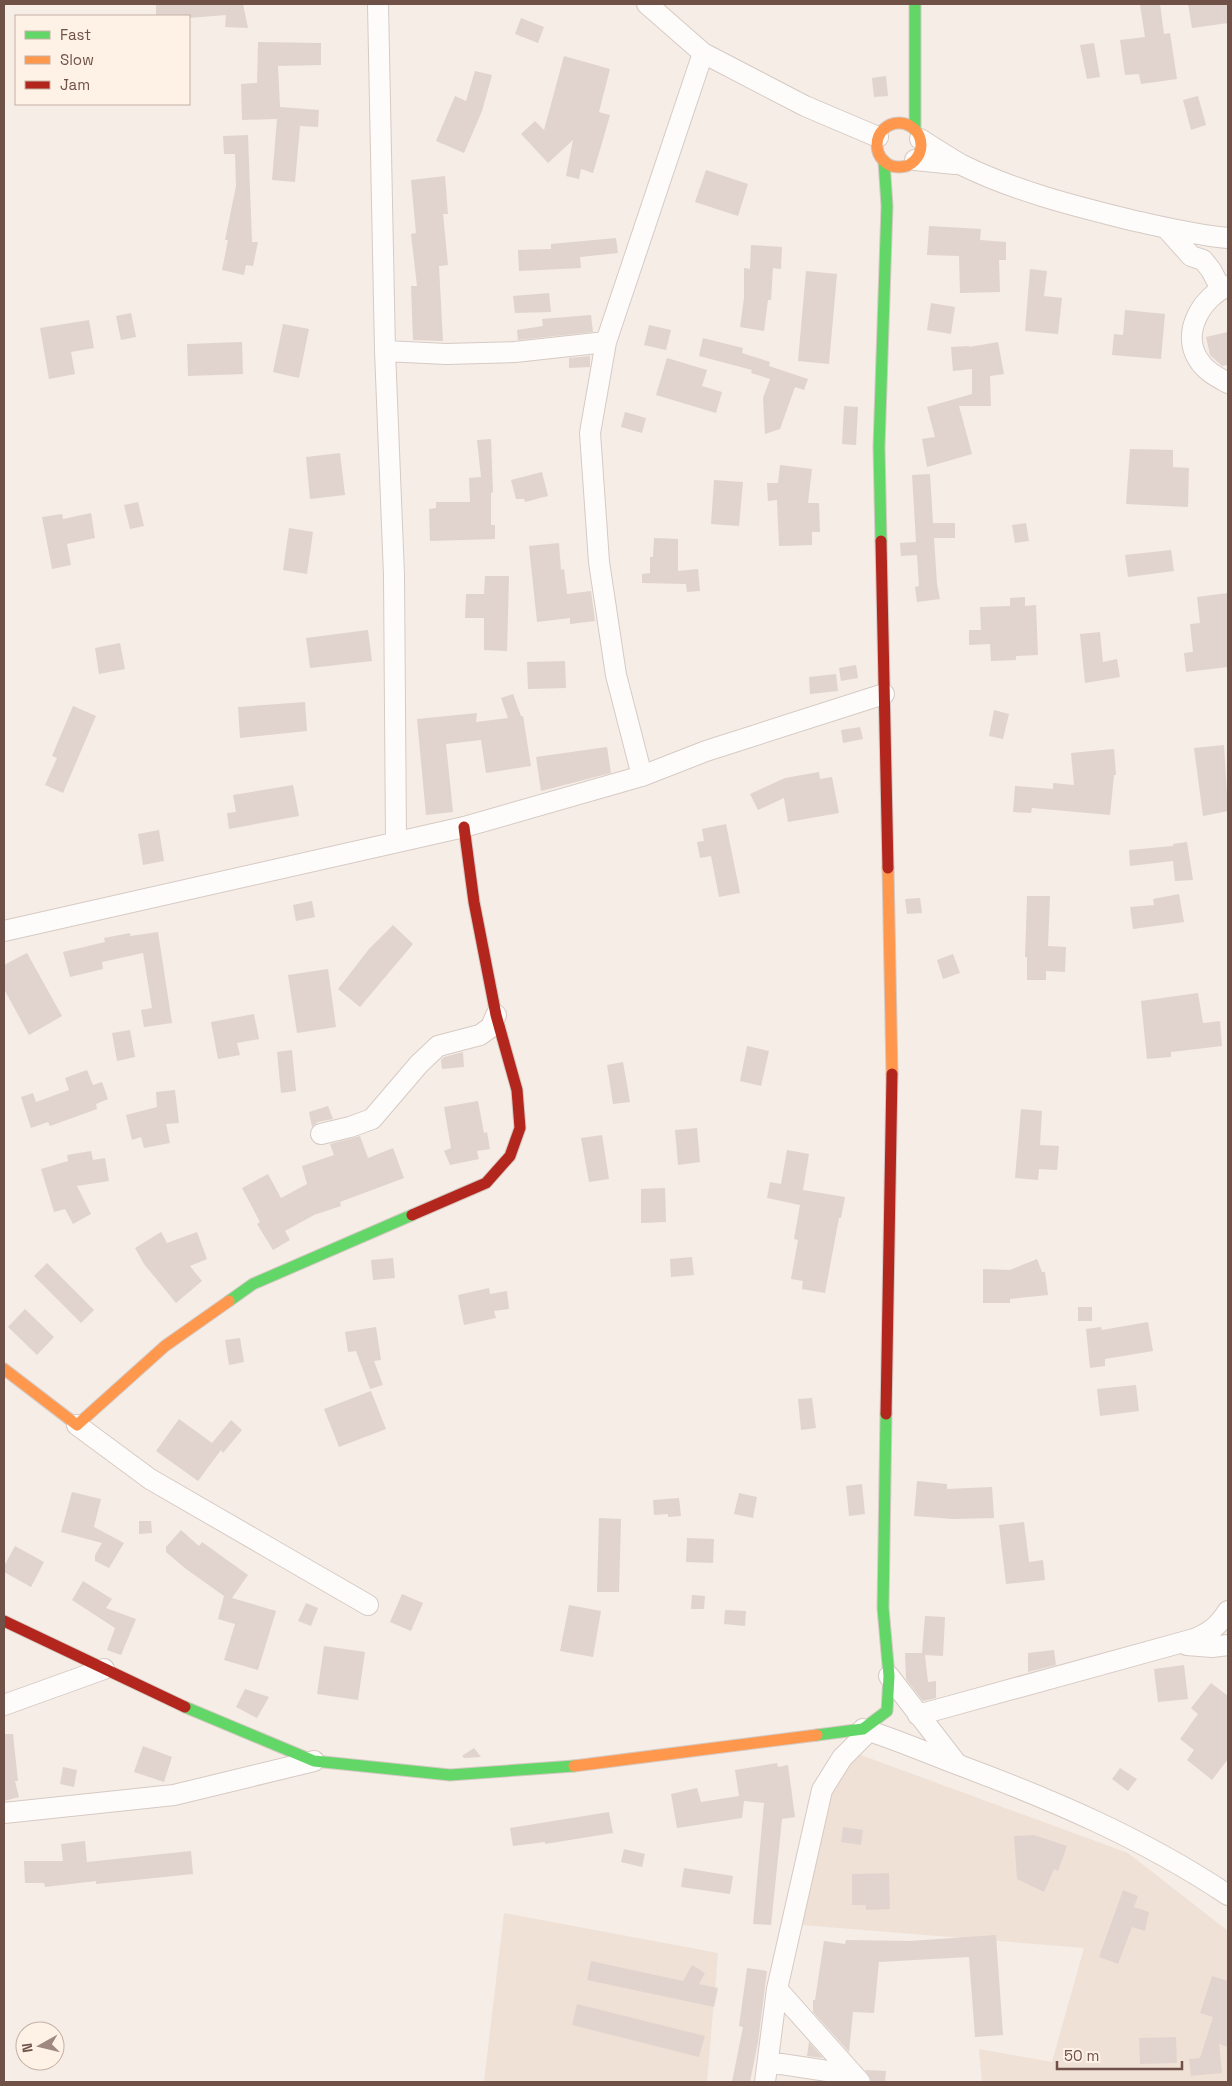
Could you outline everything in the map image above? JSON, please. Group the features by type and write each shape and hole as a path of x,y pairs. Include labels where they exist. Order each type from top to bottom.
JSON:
{"street":[{"path":"378,4 384,351 394,575 396,842"},
{"path":"647,4 703,53 804,106 878,137"},
{"path":"887,206 921,146 918,135 916,4"},
{"path":"642,776 616,675 599,562 590,433 606,342 703,53"},
{"path":"765,2082 777,1989 822,1790 842,1758 866,1730 887,1711 889,1676 883,1608 892,1070 879,447 887,206 884,162 876,146 878,137 884,128 893,123 916,76"},
{"path":"893,123 909,125 918,135 962,165 1021,189 1065,203 1166,228 1228,238"},
{"path":"884,162 894,166 910,163 962,165"},
{"path":"1166,228 1191,256 1202,260 1211,270 1222,289 1197,315 1191,336 1198,359 1212,375 1228,383"},
{"path":"384,351 446,354 515,352 606,342"},
{"path":"4,931 464,827 642,776 706,751 884,694"},
{"path":"77,1425 165,1346 253,1284 486,1183 510,1156 520,1128 517,1090 496,1015 474,902 464,827"},
{"path":"321,1134 372,1119 418,1064 438,1046 480,1035 491,1026 496,1015"},
{"path":"4,1369 150,1479 368,1605"},
{"path":"918,1715 1178,1644 1208,1634 1220,1623 1228,1611"},
{"path":"4,1621 182,1706 314,1761 450,1775 576,1766 866,1730 1027,1791 1118,1831 1202,1877 1228,1895"},
{"path":"1178,1644 1212,1647 1228,1645"},
{"path":"4,1705 104,1669"},
{"path":"889,1676 957,1764"},
{"path":"4,1813 174,1795 314,1761"},
{"path":"777,1989 857,2079"},
{"path":"768,2062 857,2079"}],"shaded area":[{"path":"839,1747 1128,1853 1228,1931 1228,2082 982,2082 979,2049 1052,2062 1084,1948 802,1925"},
{"path":"504,1913 718,1953 707,2082 484,2082"}],"building":[{"path":"156,4 243,4 248,28 225,27 226,15 190,18 190,15 156,15"},
{"path":"1160,4 1164,34 1170,33 1177,79 1141,84 1139,74 1125,75 1120,40 1145,37 1140,5"},
{"path":"1188,4 1228,4 1228,23 1192,28"},
{"path":"521,18 544,27 538,43 515,34"},
{"path":"258,42 321,43 321,65 278,66 280,107 319,110 318,127 300,126 295,182 272,180 277,119 242,120 241,84 257,83"},
{"path":"1094,43 1100,77 1087,79 1080,45"},
{"path":"564,56 610,69 599,112 610,115 593,173 581,169 579,179 566,176 573,140 548,163 521,134 535,121 544,130"},
{"path":"475,71 492,75 482,111 464,153 436,141 455,96 466,101"},
{"path":"886,76 888,96 874,97 872,78"},
{"path":"1198,96 1206,125 1191,130 1183,100"},
{"path":"248,135 252,242 258,242 253,266 246,265 244,275 222,270 228,240 225,240 236,186 235,154 224,154 223,136"},
{"path":"706,170 748,184 738,216 695,202"},
{"path":"445,176 448,214 443,214 448,265 439,266 443,341 413,340 411,286 417,286 411,234 416,233 411,180"},
{"path":"929,226 981,229 980,240 1006,242 1006,260 999,260 1000,292 960,293 959,256 927,255"},
{"path":"616,238 618,253 580,257 581,268 519,271 518,250 551,249 551,244"},
{"path":"751,245 782,247 781,269 773,268 771,300 768,300 764,331 740,327 744,298 744,268 750,269"},
{"path":"1030,269 1047,271 1044,296 1062,298 1058,334 1025,331"},
{"path":"806,271 837,274 829,364 798,361"},
{"path":"549,293 551,312 515,313 513,296"},
{"path":"931,303 955,307 951,334 927,330"},
{"path":"1125,310 1165,314 1161,359 1112,355 1114,334 1123,335"},
{"path":"131,313 136,337 121,340 116,316"},
{"path":"591,315 593,332 518,340 517,330 543,326 542,319"},
{"path":"89,320 94,348 71,352 75,374 49,379 40,328"},
{"path":"283,324 309,329 299,378 273,372"},
{"path":"649,325 671,330 666,350 644,345"},
{"path":"1228,332 1228,365 1222,366 1210,355 1206,337"},
{"path":"703,338 743,348 742,353 770,362 769,366 808,379 804,390 795,387 780,429 765,434 763,398 770,379 751,373 752,370 699,356"},
{"path":"242,342 243,374 188,376 187,344"},
{"path":"998,342 1004,374 990,376 991,406 959,406 972,454 927,467 922,439 935,437 927,407 972,394 972,369 953,371 951,347 969,347"},
{"path":"590,356 590,367 569,368 569,358"},
{"path":"667,358 707,370 702,386 722,392 716,413 656,395"},
{"path":"844,406 858,407 856,445 842,444"},
{"path":"625,412 646,418 642,433 621,427"},
{"path":"491,439 493,492 491,493 491,525 495,525 495,539 430,541 429,509 436,508 436,502 470,502 469,478 481,477 477,440"},
{"path":"1130,449 1173,450 1173,467 1189,468 1188,507 1126,504"},
{"path":"340,453 345,495 310,499 306,457"},
{"path":"780,465 812,469 808,503 819,503 820,532 812,532 812,545 779,546 777,500 768,501 767,483 778,483"},
{"path":"542,472 548,496 525,502 524,499 516,499 511,480"},
{"path":"930,474 933,523 955,523 955,538 934,538 937,584 940,599 917,602 915,587 919,586 917,555 901,556 900,543 916,542 912,475"},
{"path":"714,480 743,482 739,526 711,524"},
{"path":"138,502 144,526 130,529 124,505"},
{"path":"91,513 95,538 67,544 71,565 52,569 42,517 62,514 63,519"},
{"path":"1026,523 1029,541 1015,543 1012,525"},
{"path":"289,528 313,532 307,574 283,570"},
{"path":"654,538 678,539 678,571 698,569 700,591 687,592 686,584 642,583 642,574 650,573 650,557 653,557"},
{"path":"559,543 561,570 564,569 567,594 591,591 595,621 570,624 570,618 537,622 529,546"},
{"path":"1171,550 1174,571 1128,577 1125,555"},
{"path":"485,576 509,576 507,651 484,650 484,618 465,618 466,594 484,594"},
{"path":"1228,593 1228,667 1186,672 1184,653 1193,652 1190,624 1200,623 1197,597"},
{"path":"1025,597 1025,606 1036,605 1038,655 1016,656 1016,660 991,661 990,644 969,645 969,630 981,630 980,607 1010,606 1010,598"},
{"path":"368,630 372,661 310,668 306,638"},
{"path":"1100,632 1103,662 1117,659 1120,677 1085,683 1080,634"},
{"path":"120,643 125,669 99,674 95,648"},
{"path":"565,661 566,688 528,689 527,662"},
{"path":"856,665 858,678 841,681 839,668"},
{"path":"836,674 838,691 810,694 809,677"},
{"path":"513,694 521,716 523,716 531,766 486,773 481,740 446,744 453,812 426,815 417,719 477,713 476,722 508,718 501,698"},
{"path":"305,702 307,731 240,738 238,707"},
{"path":"73,706 96,716 63,793 45,785 57,758 52,756"},
{"path":"994,710 1009,714 1003,739 989,736"},
{"path":"860,727 863,739 843,743 841,730"},
{"path":"1224,745 1228,811 1203,816 1194,748"},
{"path":"607,747 611,773 541,791 536,757"},
{"path":"1114,749 1116,775 1114,775 1110,815 1032,808 1031,813 1013,812 1015,786 1053,789 1053,783 1074,785 1071,753"},
{"path":"819,772 820,779 832,777 839,813 788,822 784,798 758,810 750,794 785,778"},
{"path":"293,785 299,816 229,829 227,813 236,812 233,795"},
{"path":"726,824 740,893 719,897 711,856 700,858 697,842 704,841 702,829"},
{"path":"159,830 164,861 143,865 138,834"},
{"path":"1187,842 1193,880 1175,881 1173,861 1130,866 1129,850 1173,846 1173,844"},
{"path":"1179,894 1184,922 1133,929 1130,907 1154,905 1153,899"},
{"path":"1027,896 1050,896 1048,946 1066,947 1065,972 1046,971 1046,980 1027,980 1027,957 1025,957"},
{"path":"920,898 922,913 907,914 905,899"},
{"path":"312,901 315,917 296,921 293,905"},
{"path":"393,925 413,944 360,1007 338,989 369,949"},
{"path":"158,932 172,1023 144,1027 141,1010 152,1008 143,953 102,962 103,969 70,977 63,952 105,942 104,938 130,933 130,936"},
{"path":"27,953 62,1016 29,1035 4,989 4,965"},
{"path":"953,954 960,973 943,979 937,960"},
{"path":"328,969 336,1027 297,1033 288,975"},
{"path":"1198,993 1203,1023 1220,1021 1222,1046 1171,1052 1171,1057 1147,1059 1141,1001"},
{"path":"254,1014 259,1039 237,1043 240,1055 218,1059 211,1022"},
{"path":"130,1030 135,1057 117,1061 112,1033"},
{"path":"747,1046 769,1051 761,1086 740,1081"},
{"path":"292,1050 296,1091 281,1093 277,1052"},
{"path":"463,1052 464,1067 442,1069 441,1060 444,1057"},
{"path":"623,1062 630,1102 613,1104 607,1065"},
{"path":"87,1070 93,1085 102,1082 108,1099 96,1104 97,1109 50,1126 48,1122 31,1128 21,1097 33,1093 36,1102 69,1090 65,1078"},
{"path":"175,1090 179,1123 166,1124 170,1143 144,1148 141,1137 132,1140 126,1115 157,1107 156,1092"},
{"path":"478,1101 484,1133 487,1132 490,1149 477,1151 479,1159 450,1165 444,1151 451,1148 444,1107"},
{"path":"328,1106 333,1119 318,1122 312,1127 309,1112"},
{"path":"1021,1109 1042,1111 1040,1145 1059,1146 1057,1170 1039,1169 1038,1180 1015,1178"},
{"path":"697,1128 700,1162 678,1165 675,1130"},
{"path":"602,1135 609,1179 589,1182 581,1138"},
{"path":"360,1136 368,1158 393,1148 404,1178 340,1202 341,1206 314,1215 285,1231 290,1240 273,1250 257,1224 260,1222 242,1188 268,1174 281,1198 307,1184 302,1166 334,1155 330,1144"},
{"path":"787,1150 809,1154 803,1190 845,1197 841,1218 839,1218 825,1293 802,1289 803,1281 791,1279 798,1240 794,1239 800,1205 767,1198 770,1182 781,1184"},
{"path":"91,1151 93,1160 105,1158 109,1181 77,1186 91,1214 73,1224 65,1209 54,1212 41,1169 68,1161 67,1155"},
{"path":"665,1188 666,1222 641,1223 641,1189"},
{"path":"161,1232 167,1243 197,1232 207,1259 190,1266 202,1281 176,1303 144,1264 135,1248"},
{"path":"692,1257 694,1275 671,1277 670,1259"},
{"path":"393,1258 395,1278 373,1280 371,1260"},
{"path":"1037,1259 1042,1272 1045,1272 1048,1295 1010,1299 1010,1303 983,1303 983,1269 1010,1270"},
{"path":"47,1263 94,1310 81,1323 34,1276"},
{"path":"489,1288 490,1294 507,1291 509,1309 494,1311 496,1318 464,1325 458,1295"},
{"path":"1078,1307 1092,1307 1092,1321 1078,1321"},
{"path":"25,1309 54,1337 37,1355 8,1327"},
{"path":"1148,1322 1153,1351 1105,1359 1105,1366 1090,1368 1086,1329 1101,1327 1102,1330"},
{"path":"376,1327 381,1360 374,1361 383,1385 370,1389 356,1351 348,1352 345,1332"},
{"path":"240,1338 244,1362 229,1365 225,1340"},
{"path":"1136,1385 1139,1411 1100,1416 1097,1389"},
{"path":"371,1391 386,1429 339,1447 324,1409"},
{"path":"812,1398 816,1428 801,1430 798,1399"},
{"path":"179,1419 212,1443 231,1420 242,1430 223,1453 221,1450 198,1481 156,1451"},
{"path":"917,1481 947,1484 947,1489 992,1487 994,1518 953,1519 914,1516"},
{"path":"862,1484 865,1514 849,1516 846,1486"},
{"path":"72,1492 101,1499 94,1527 124,1543 109,1568 95,1561 95,1555 102,1543 61,1532"},
{"path":"739,1493 757,1497 753,1518 734,1514"},
{"path":"679,1498 681,1516 668,1517 668,1514 654,1515 653,1500"},
{"path":"599,1518 621,1519 619,1592 597,1592"},
{"path":"139,1521 151,1521 152,1533 139,1534"},
{"path":"1024,1522 1029,1562 1043,1560 1045,1580 1006,1584 999,1525"},
{"path":"181,1530 199,1546 202,1542 248,1575 232,1598 276,1611 258,1670 224,1660 235,1624 218,1619 224,1596 166,1552 166,1547"},
{"path":"687,1538 714,1539 713,1563 686,1562"},
{"path":"15,1546 44,1562 31,1587 4,1572 4,1566"},
{"path":"83,1581 112,1599 106,1608 136,1619 121,1655 107,1650 115,1628 72,1600"},
{"path":"402,1594 423,1603 411,1631 390,1622"},
{"path":"692,1595 705,1596 704,1609 691,1609"},
{"path":"306,1603 318,1608 311,1626 298,1621"},
{"path":"569,1605 601,1611 593,1657 560,1651"},
{"path":"725,1610 746,1611 745,1626 724,1624"},
{"path":"925,1616 945,1617 943,1656 925,1655 928,1682 936,1681 936,1698 923,1701 906,1679 905,1653 922,1653"},
{"path":"324,1646 365,1652 358,1700 317,1694"},
{"path":"1054,1650 1056,1665 1028,1672 1028,1653"},
{"path":"1184,1665 1188,1699 1158,1702 1154,1669"},
{"path":"1211,1683 1228,1696 1228,1759 1212,1780 1187,1760 1194,1750 1180,1739 1198,1714 1191,1708"},
{"path":"245,1689 269,1697 257,1718 236,1707"},
{"path":"4,1734 13,1734 18,1781 15,1781 19,1797 4,1801"},
{"path":"143,1746 172,1757 164,1782 134,1772"},
{"path":"474,1748 481,1757 464,1758 462,1756"},
{"path":"777,1763 778,1767 788,1765 795,1817 782,1819 771,1925 753,1924 764,1803 744,1801 742,1818 677,1828 671,1794 697,1788 701,1802 739,1796 735,1770"},
{"path":"63,1767 77,1770 74,1787 60,1784"},
{"path":"1120,1768 1137,1779 1128,1791 1112,1779"},
{"path":"609,1812 613,1833 545,1844 545,1842 513,1846 510,1828"},
{"path":"843,1827 863,1830 861,1845 841,1842"},
{"path":"1034,1835 1067,1846 1058,1871 1054,1869 1044,1892 1017,1879 1014,1836"},
{"path":"85,1841 87,1862 191,1851 193,1874 96,1884 96,1881 45,1887 44,1883 25,1883 24,1861 63,1861 61,1844"},
{"path":"624,1849 645,1854 642,1867 621,1862"},
{"path":"684,1868 733,1876 730,1894 681,1887"},
{"path":"889,1873 890,1909 866,1910 866,1905 852,1905 852,1874"},
{"path":"1123,1890 1138,1896 1134,1907 1149,1912 1145,1931 1132,1927 1118,1964 1099,1957"},
{"path":"996,1935 1003,2035 975,2037 969,1957 879,1962 874,2013 853,2012 849,2052 813,2012 813,2000 815,2000 824,1941 845,1944 846,1940 910,1941"},
{"path":"591,1961 683,1981 692,1965 705,1973 699,1984 718,1988 714,2007 587,1980"},
{"path":"747,1968 767,1971 758,2042 750,2082 732,2082 743,2027 739,2026"},
{"path":"1212,1976 1228,1981 1228,2047 1219,2044 1222,2073 1191,2076 1189,2059 1200,2058 1213,2017 1200,2013"},
{"path":"577,2004 705,2036 699,2057 572,2025"},
{"path":"1176,2037 1177,2063 1140,2064 1139,2038"},
{"path":"809,2042 823,2058 807,2056"},
{"path":"865,2070 886,2071 885,2082 872,2082"}],"traffic: fast":[{"path":"915,4 915,130"},
{"path":"881,541 879,447 887,206 884,161"},
{"path":"229,1301 253,1284 412,1215"},
{"path":"817,1735 863,1729 887,1711 889,1676 883,1608 886,1414"},
{"path":"185,1707 314,1761 450,1775 574,1766"}],"traffic: slow":[{"path":"895,123 903,123 915,129 921,145 915,161 903,167 895,167 883,161 877,149 877,141 883,129 895,123"},
{"path":"888,868 892,1074"},
{"path":"4,1369 77,1425 165,1346 229,1301"},
{"path":"574,1766 817,1735"}],"traffic: jam":[{"path":"881,541 888,868"},
{"path":"412,1215 486,1183 510,1156 520,1128 517,1090 496,1015 474,902 464,827"},
{"path":"886,1414 892,1074"},
{"path":"4,1621 185,1707"}]}
